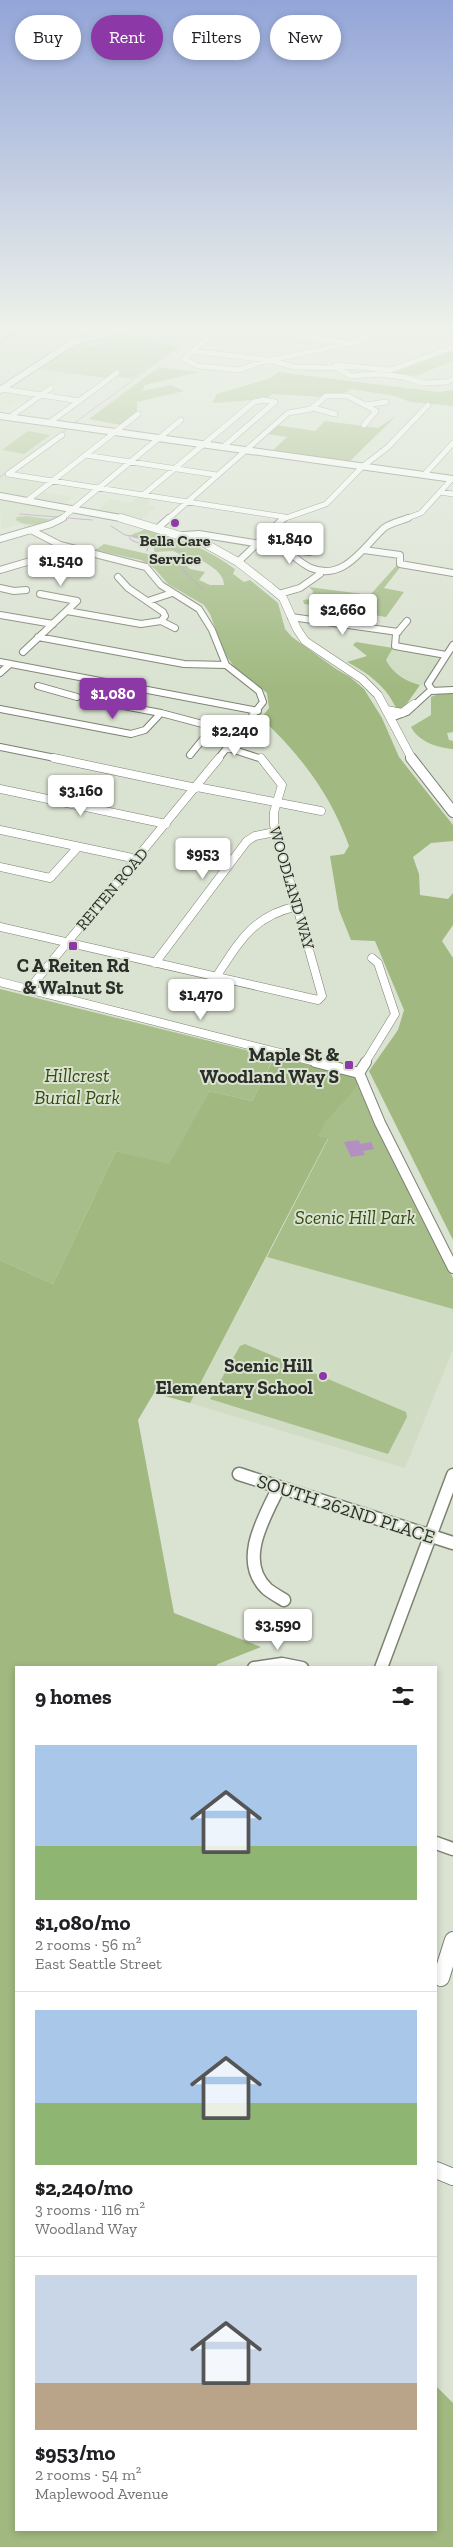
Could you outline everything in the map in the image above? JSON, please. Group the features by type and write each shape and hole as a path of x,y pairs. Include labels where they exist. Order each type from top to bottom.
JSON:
{"main road":[{"path":"229,448 452,479"},
{"path":"0,496 76,507 159,528 184,535 240,560 279,594 286,605 297,632 305,640 366,682 379,696 409,755 426,780 453,812"},
{"path":"184,535 225,557 286,605"},
{"path":"389,714 402,713 413,706"}],"street":[{"path":"44,448 8,474 285,517"},
{"path":"28,500 94,448"},
{"path":"0,539 56,523 147,448"},
{"path":"143,495 196,448"},
{"path":"159,528 247,448"},
{"path":"240,560 285,517 326,504 362,467 387,448"},
{"path":"424,475 449,448"},
{"path":"85,455 217,475"},
{"path":"283,548 306,565 320,571 332,570 356,559 385,527 418,515 452,479"},
{"path":"440,492 453,494"},
{"path":"68,514 80,511 102,513"},
{"path":"0,662 65,683 258,712 263,702 262,695 226,665 206,618 199,609 161,585 142,565 66,547 31,530"},
{"path":"184,535 199,534 309,552"},
{"path":"0,570 44,557 66,547"},
{"path":"364,550 400,556 400,564 453,573"},
{"path":"279,594 300,588 320,574"},
{"path":"118,577 128,588 165,613 165,617 161,621"},
{"path":"0,588 14,592 26,590"},
{"path":"148,601 172,592"},
{"path":"23,652 77,601 40,594"},
{"path":"67,611 142,624 161,621 175,628"},
{"path":"0,615 53,624"},
{"path":"291,617 398,632"},
{"path":"407,621 398,632 394,645 453,660"},
{"path":"38,638 184,664 226,665"},
{"path":"432,690 428,684 453,645"},
{"path":"0,673 10,664"},
{"path":"38,686 65,683"},
{"path":"65,683 77,697"},
{"path":"399,734 413,706 422,694 432,690 453,690"},
{"path":"86,699 161,714 240,734"},
{"path":"0,709 131,734 145,730 161,714"},
{"name":"REITEN ROAD","path":"34,989 34,983 258,712"},
{"path":"190,755 212,728"},
{"path":"0,746 197,788 321,811"},
{"name":"WOODLAND WAY","path":"216,978 311,1000 318,1000 322,996 298,906 275,832 272,812 282,786 261,758 228,748"},
{"path":"0,789 166,824"},
{"path":"0,830 136,859"},
{"path":"155,963 247,842 255,836 275,832"},
{"path":"0,867 50,878 78,847"},
{"path":"0,927 216,978 249,930 262,917 274,910 298,906"},
{"path":"359,1073 396,1014 378,963 372,958"},
{"path":"0,982 34,989 40,993 359,1073"},
{"path":"359,1073 380,1123 453,1268"},
{"name":"SOUTH 262ND PLACE","path":"239,1474 453,1544"},
{"path":"382,1666 432,1536 453,1475"},
{"path":"279,1487 259,1528 253,1555 256,1573 260,1581 274,1595 284,1600"},
{"path":"268,1666 282,1664 292,1666"},
{"path":"437,1843 453,1849"},
{"path":"441,1978 453,1940"},
{"path":"437,2170 453,2177"}],"shaded area":[{"path":"0,448 44,448 25,461 13,473 58,480 43,492 74,497 66,503 0,493"},
{"path":"137,497 151,500 146,505 155,507 141,520 98,510 110,499 131,503"},
{"path":"0,499 67,510 55,520 29,529 20,524 1,529"},
{"path":"393,648 442,656 423,685 412,683 390,668 386,660"},
{"path":"359,1140 360,1144 371,1142 374,1149 363,1151 365,1155 351,1157 344,1142"},
{"name":"Scenic Hill Elementary School","path":"267,1257 453,1309 453,1349 405,1468 190,1403"}],"green space":[{"path":"5,448 32,448 24,454 2,450"},
{"path":"275,448 363,448 348,463 271,452"},
{"path":"27,516 54,520 30,525 16,520 17,517"},
{"path":"146,529 182,540 204,550 235,569 233,574 244,582 250,580 278,603 285,629 292,637 350,677 364,689 382,718 399,757 453,825 453,841 431,843 413,857 419,874 420,895 448,899 453,893 453,925 442,941 453,958 453,1240 369,1071 398,1030 404,1010 375,941 351,940 339,910 330,856 344,854 349,846 342,827 313,776 289,746 261,718 269,708 267,693 235,668 225,654 210,614 204,605 168,584 155,569 141,560 95,550 104,544 156,556 156,559 159,561 185,564 190,569 205,572 199,580 210,585 224,585 218,572 197,557 190,559 173,551 155,552 151,543 131,535"},
{"path":"397,565 402,565 384,588 404,592 386,617 304,604 303,600 311,599 313,591 309,587 370,595"},
{"path":"356,642 393,648 386,660 389,665 400,676 420,685 403,709 396,708 387,693 376,681 347,662 367,656 353,645"},
{"path":"440,693 453,693 453,732 447,733 449,740 453,741 453,749 441,747 423,740 411,727 431,715 431,697"},
{"name":"Hillcrest Burial Park","path":"0,989 274,1057 252,1101 209,1091 169,1165 116,1151 53,1284 0,1260"},
{"path":"277,1052 359,1073 359,1085 325,1122 319,1136 328,1138 190,1403 154,1393 138,1420 174,1613 261,1647 216,1666 15,1666 15,2531 437,2531 437,2387 453,2403 453,2547 0,2547 0,1260 53,1284 116,1151 169,1164 209,1091 252,1101"},
{"name":"Scenic Hill Park","path":"359,1085 453,1278 453,1309 267,1257 328,1139 319,1136 324,1120"},
{"path":"245,1344 406,1412 407,1417 388,1454 210,1399 240,1346"}],"waterway":[{"path":"0,477 6,473"},
{"path":"20,514 57,517"},
{"path":"68,518 92,520"},
{"path":"111,526 125,535 145,538 182,552"},
{"path":"129,536 131,540 148,547 147,551"},
{"path":"154,555 158,556"},
{"path":"179,563 186,574 203,589"}],"place":[{"name":"Bella Care Service","path":"175,523"},
{"name":"C A Reiten Rd & Walnut St","path":"73,946"},
{"name":"Maple St & Woodland Way S","path":"349,1065"},
{"name":"Scenic Hill Elementary School","path":"323,1376"}]}
